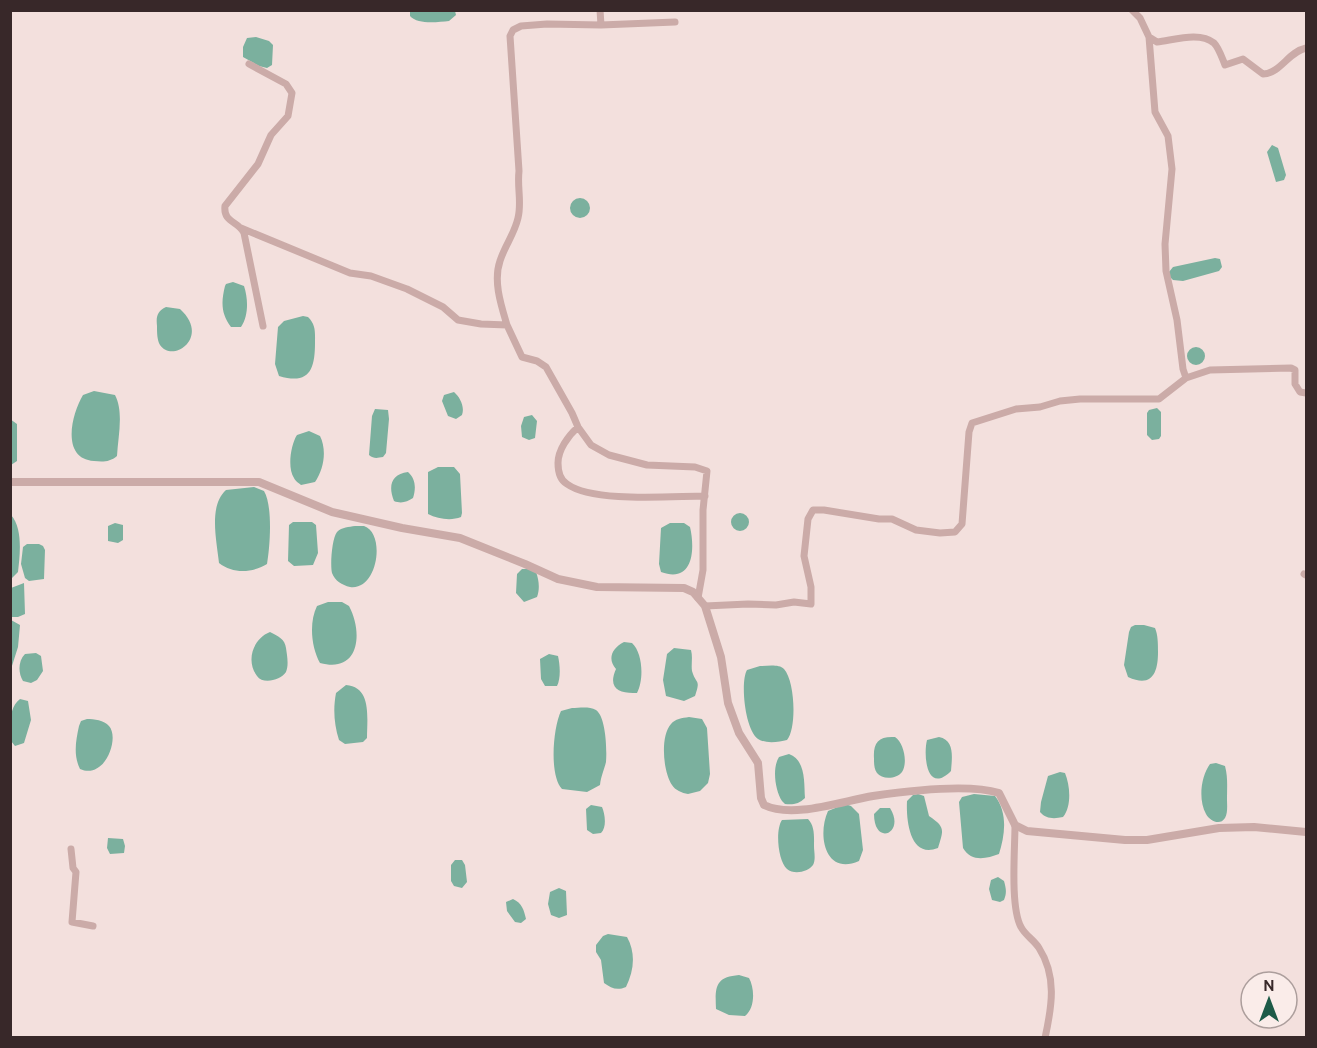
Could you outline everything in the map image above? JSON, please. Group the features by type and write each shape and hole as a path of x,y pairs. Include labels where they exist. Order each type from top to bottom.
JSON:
{"street":[{"path":"600,10 601,25"},
{"path":"1132,10 1140,18 1149,37 1155,112 1168,136 1172,169 1166,271 1177,320 1186,378"},
{"path":"675,22 601,25 547,24 521,26 513,30 510,36 518,132 518,192 521,204 513,236 500,260 497,278 507,325 522,357 546,367 578,428 591,445 609,455 647,465 703,469 707,475 703,510 703,570 698,598"},
{"path":"1149,37 1157,42 1196,37 1206,38 1215,45 1225,65 1243,59 1263,74 1272,73 1298,50 1306,48"},
{"path":"249,64 286,84 292,93 292,100 288,116 271,135 258,164 225,206 224,212 227,219 241,228 350,273 371,276 398,285 443,307 458,320 507,325"},
{"path":"241,228 263,326"},
{"path":"705,606 776,605 794,602 811,604 812,587 804,556 808,519 813,510 892,519 916,530 955,532 962,524 969,432 972,423 1016,409 1040,407 1060,401 1159,399 1186,378 1210,370 1291,368 1295,370 1296,388 1306,393"},
{"path":"578,428 564,446 558,460 559,474 565,483 591,494 705,496"},
{"path":"10,482 259,482 332,512 460,538 558,579 597,588 684,588 693,592 705,606 721,657 728,703 739,733 758,763 761,798 764,805 773,810 789,811 874,796 951,789 999,792 1015,825 1014,901 1021,926 1039,948 1052,975 1050,1015 1045,1038"},
{"path":"1015,825 1027,831 1125,840 1147,840 1219,828 1254,827 1306,832"},
{"path":"71,849 73,868 76,872 72,922 93,926"}],"shaded area":[{"path":"410,11 455,11 456,15 449,21 423,22 410,16"},
{"path":"256,37 269,41 273,45 272,65 267,68 243,57 243,47 247,38"},
{"path":"1272,145 1278,148 1286,175 1284,180 1276,182 1267,152"},
{"path":"580,198 587,201 590,208 587,215 580,218 573,215 570,208 573,201"},
{"path":"1215,258 1220,259 1222,267 1219,271 1183,281 1173,280 1169,276 1173,267"},
{"path":"233,282 244,286 246,296 247,312 241,327 231,327 223,308 225,286"},
{"path":"166,307 180,309 189,319 192,329 191,338 186,345 173,351 166,350 160,345 158,338 157,317 159,312"},
{"path":"303,316 308,317 314,329 315,353 312,368 304,377 279,376 275,364 278,327 284,321"},
{"path":"1196,347 1202,350 1205,356 1202,362 1196,365 1190,362 1187,356 1190,350"},
{"path":"94,391 115,395 118,402 120,425 117,456 106,461 84,458 77,453 73,445 75,413 83,395"},
{"path":"454,392 460,399 463,409 462,415 456,419 448,416 442,401 444,395"},
{"path":"1157,408 1161,412 1161,436 1159,439 1152,440 1147,435 1147,413"},
{"path":"375,409 388,410 389,419 386,453 383,457 377,458 369,455 372,416"},
{"path":"532,415 537,421 535,438 529,440 522,437 521,426 524,417"},
{"path":"10,419 17,424 17,461 11,465"},
{"path":"309,431 320,436 324,459 315,482 301,485 292,474 291,456 297,435"},
{"path":"438,467 454,467 460,474 461,517 444,519 428,514 428,472"},
{"path":"408,472 415,484 413,498 404,502 394,501 391,490 392,482 398,475"},
{"path":"254,487 264,491 269,506 270,537 267,564 249,571 236,571 219,563 215,525 217,505 226,490"},
{"path":"740,513 746,516 749,522 746,528 740,531 734,528 731,522 734,516"},
{"path":"11,515 19,534 20,550 18,572 11,579"},
{"path":"293,522 312,522 316,525 318,553 313,565 294,566 288,561 289,525"},
{"path":"115,523 123,525 123,540 118,543 108,541 108,526"},
{"path":"670,523 684,523 690,527 692,535 690,562 680,573 672,574 661,572 659,564 661,528"},
{"path":"364,526 371,531 377,549 373,571 367,580 360,586 350,587 333,576 332,552 337,532 343,528"},
{"path":"27,544 39,544 45,550 44,579 29,581 25,578 21,564 23,547"},
{"path":"522,569 536,572 539,584 537,597 524,602 516,593 517,574"},
{"path":"24,583 25,614 11,617 11,588"},
{"path":"328,602 342,602 349,606 357,638 350,657 333,665 320,663 312,634 314,612 317,606"},
{"path":"11,620 20,625 18,647 11,669"},
{"path":"1135,625 1155,628 1157,637 1157,666 1152,677 1143,681 1128,677 1124,665 1129,632"},
{"path":"270,632 283,640 288,663 284,675 267,681 260,679 253,670 252,657 256,644"},
{"path":"624,642 632,643 636,647 640,660 641,681 637,693 621,691 614,686 616,669 611,658 616,647"},
{"path":"674,648 691,650 692,671 698,684 695,696 684,701 666,696 663,680 667,654"},
{"path":"36,653 41,656 43,671 37,680 31,683 23,681 20,671 21,660 25,654"},
{"path":"549,654 558,656 560,671 557,686 545,686 541,679 540,659"},
{"path":"760,666 779,666 784,669 791,683 793,715 787,740 761,741 750,726 745,706 745,676 747,670"},
{"path":"346,685 360,691 364,697 367,713 367,738 363,742 345,744 339,740 334,716 335,699 336,693"},
{"path":"20,699 28,701 31,720 24,743 15,746 11,741 11,718 13,708"},
{"path":"572,708 596,710 604,726 606,762 600,785 587,792 562,789 555,773 554,739 558,719 561,711"},
{"path":"689,717 702,719 707,728 710,774 708,783 700,791 688,794 675,788 669,779 666,772 664,745 671,724"},
{"path":"99,720 107,724 113,739 108,756 103,763 97,769 89,771 80,769 76,753 79,726 81,721"},
{"path":"895,737 903,748 904,768 897,776 882,777 875,768 874,749 881,739"},
{"path":"939,737 948,742 952,761 951,771 937,779 928,770 926,747 927,740"},
{"path":"789,754 799,761 804,779 805,798 798,803 785,804 776,785 775,773 779,757"},
{"path":"1210,764 1225,766 1227,774 1227,814 1220,822 1208,817 1201,795 1207,769"},
{"path":"1060,772 1065,773 1068,783 1068,807 1063,817 1050,818 1040,812 1041,802 1048,776"},
{"path":"974,794 995,796 1002,810 1003,839 999,854 979,858 970,856 963,848 959,802 962,797"},
{"path":"913,795 924,796 929,816 942,829 938,848 929,850 921,848 909,828 907,801"},
{"path":"845,804 851,806 859,814 863,850 859,861 847,864 838,863 831,858 824,841 823,831 828,811"},
{"path":"591,805 602,807 605,824 601,833 593,834 587,830 586,809"},
{"path":"880,808 890,808 894,817 892,830 888,833 883,833 875,824 874,814"},
{"path":"808,819 814,832 814,863 804,871 790,871 781,859 778,838 780,825 782,820"},
{"path":"108,838 123,839 124,853 110,854 107,848"},
{"path":"455,860 462,860 465,865 467,882 462,888 454,886 451,881 451,865"},
{"path":"998,877 1004,881 1006,891 1004,900 1000,902 992,900 989,889 991,880"},
{"path":"559,888 566,891 567,915 559,918 551,915 548,904 550,892"},
{"path":"513,899 521,905 526,919 521,923 515,922 507,911 506,902"},
{"path":"608,934 627,937 632,949 631,975 626,987 620,989 604,983 601,960 596,952 596,945 603,936"},
{"path":"739,975 749,978 752,987 751,1008 745,1016 729,1015 716,1009 718,984 725,978"}]}
